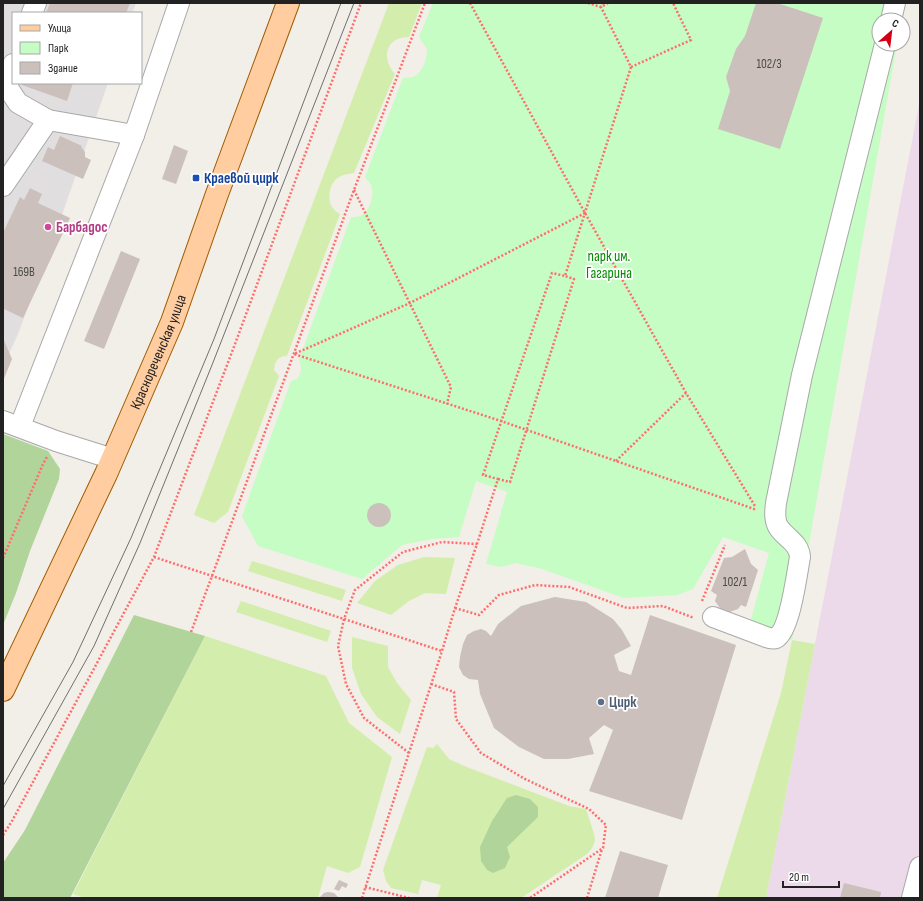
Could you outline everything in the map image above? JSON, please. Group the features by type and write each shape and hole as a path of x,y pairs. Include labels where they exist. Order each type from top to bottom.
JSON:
{"main road":[{"name":"Краснореченская улица","path":"3,690 113,459 172,322 217,194 288,3"}],"street":[{"path":"113,459 56,440 13,421 134,135 178,3"},
{"path":"703,613 766,638 776,638 782,631 785,624 791,605 800,557 796,546 779,528 774,511 802,375 883,52"},
{"path":"12,66 9,74 8,88 18,103 48,120 134,135"},
{"path":"3,186 48,120"},
{"path":"912,898 920,867"}],"path":[{"path":"3,835 12,821 154,557 235,344 361,3"},
{"path":"191,632 354,190 425,3"},
{"path":"294,354 501,421 758,510 686,393 584,213 470,3"},
{"path":"588,3 601,7 608,3"},
{"path":"565,276 631,67 601,7 602,3"},
{"path":"631,67 691,40 673,3"},
{"path":"354,190 451,387 446,404"},
{"path":"294,354 410,303 584,213"},
{"path":"552,273 565,276 574,279 510,482 483,474 552,273"},
{"path":"616,461 686,393"},
{"path":"3,558 43,464 56,440"},
{"path":"362,898 498,478"},
{"path":"409,753 364,718 346,684 338,646 344,619 355,590 403,552 442,542 477,544"},
{"path":"455,608 479,615 499,595 535,585 569,587 627,608 663,606 703,613 725,544"},
{"path":"154,557 442,651"},
{"path":"431,684 454,692 456,719 481,753 525,779 589,809 606,825 602,848 587,898"},
{"path":"530,898 602,848"},
{"path":"365,887 409,898"}],"shaded area":[{"path":"3,3 136,3 132,12 12,12 12,84 108,84 56,232 18,334 3,367"},
{"path":"920,100 920,898 766,898 815,644"}],"green space":[{"path":"389,3 422,3 409,37 396,40 388,48 388,62 395,74 354,173 339,177 331,186 329,194 330,202 334,209 340,214 287,356 279,358 275,364 274,370 279,376 228,512 214,523 194,515"},
{"name":"парк им. Гагарина","path":"433,3 905,3 903,12 871,12 871,52 896,52 792,640 749,627 769,553 723,537 693,589 677,595 624,598 539,568 515,563 501,567 486,564 507,492 476,481 459,537 431,539 402,545 362,579 258,546 242,516 291,381 297,379 301,372 299,360 351,217 364,214 371,202 371,184 365,177 403,78 416,75 424,65 427,49 419,37"},
{"path":"3,434 48,451 60,469 59,479 30,551 16,593 3,625"},
{"path":"424,557 455,558 446,594 425,593 409,601 391,615 357,603 375,581 398,565"},
{"path":"252,561 346,590 342,601 248,571"},
{"path":"241,601 331,631 327,642 236,612"},
{"path":"134,615 205,636 70,898 3,898 3,863 25,830"},
{"path":"205,636 326,676 349,723 392,757 360,867 348,873 327,866 318,898 85,898 73,894"},
{"path":"352,637 388,646 388,667 397,683 411,700 400,734 377,717 361,694 352,668"},
{"path":"792,640 815,644 766,898 717,898 781,693"},
{"path":"437,744 449,759 464,766 569,806 586,809 595,837 595,842 591,849 587,854 521,898 437,898 441,885 422,880 418,894 391,888 386,881 383,870 427,747 433,748"},
{"path":"516,795 530,799 538,807 538,817 507,847 510,857 505,868 493,873 487,870 481,861 480,847 492,821 507,798"}],"building":[{"path":"50,3 130,3 126,12 46,12"},
{"path":"756,3 777,3 823,18 780,149 718,129 730,91 726,77 736,49 745,36"},
{"path":"22,84 73,84 67,101"},
{"path":"60,136 82,146 81,147 85,152 85,157 91,160 83,179 42,161 48,147 54,150"},
{"path":"174,145 188,151 176,184 162,179"},
{"path":"30,188 42,194 38,203 70,218 23,318 4,309 3,311 3,233 20,197 24,200"},
{"path":"121,251 140,259 104,349 84,341"},
{"path":"3,338 12,359 3,381"},
{"path":"379,503 384,504 390,510 390,520 384,526 379,527 374,526 368,520 367,515 368,510 374,504"},
{"path":"745,549 751,564 758,570 746,607 741,605 738,609 724,614 715,601 717,595 711,591 724,558 732,557"},
{"name":"Цирк","path":"555,597 586,602 613,619 622,630 631,646 614,655 619,671 631,675 650,615 736,645 682,820 589,791 613,730 604,725 589,738 594,754 568,759 544,759 519,747 494,728 480,694 478,680 469,679 463,675 459,667 460,657 467,635 481,629 486,631 491,636 498,624 521,606"},
{"path":"620,851 668,865 658,898 605,898"},
{"path":"339,880 348,884 346,888 342,886 339,891 334,889"},
{"path":"844,883 881,892 880,898 840,898"},
{"path":"324,893 334,893 339,898 319,898"}],"tram line":[{"path":"3,786 73,662 131,538 214,339 341,3"},
{"path":"3,809 94,646 140,543 212,365 354,3"}],"place":[{"name":"Краевой цирк","path":"196,178"},
{"name":"Барбадос","path":"48,227"},
{"name":"Цирк","path":"601,702"}]}
